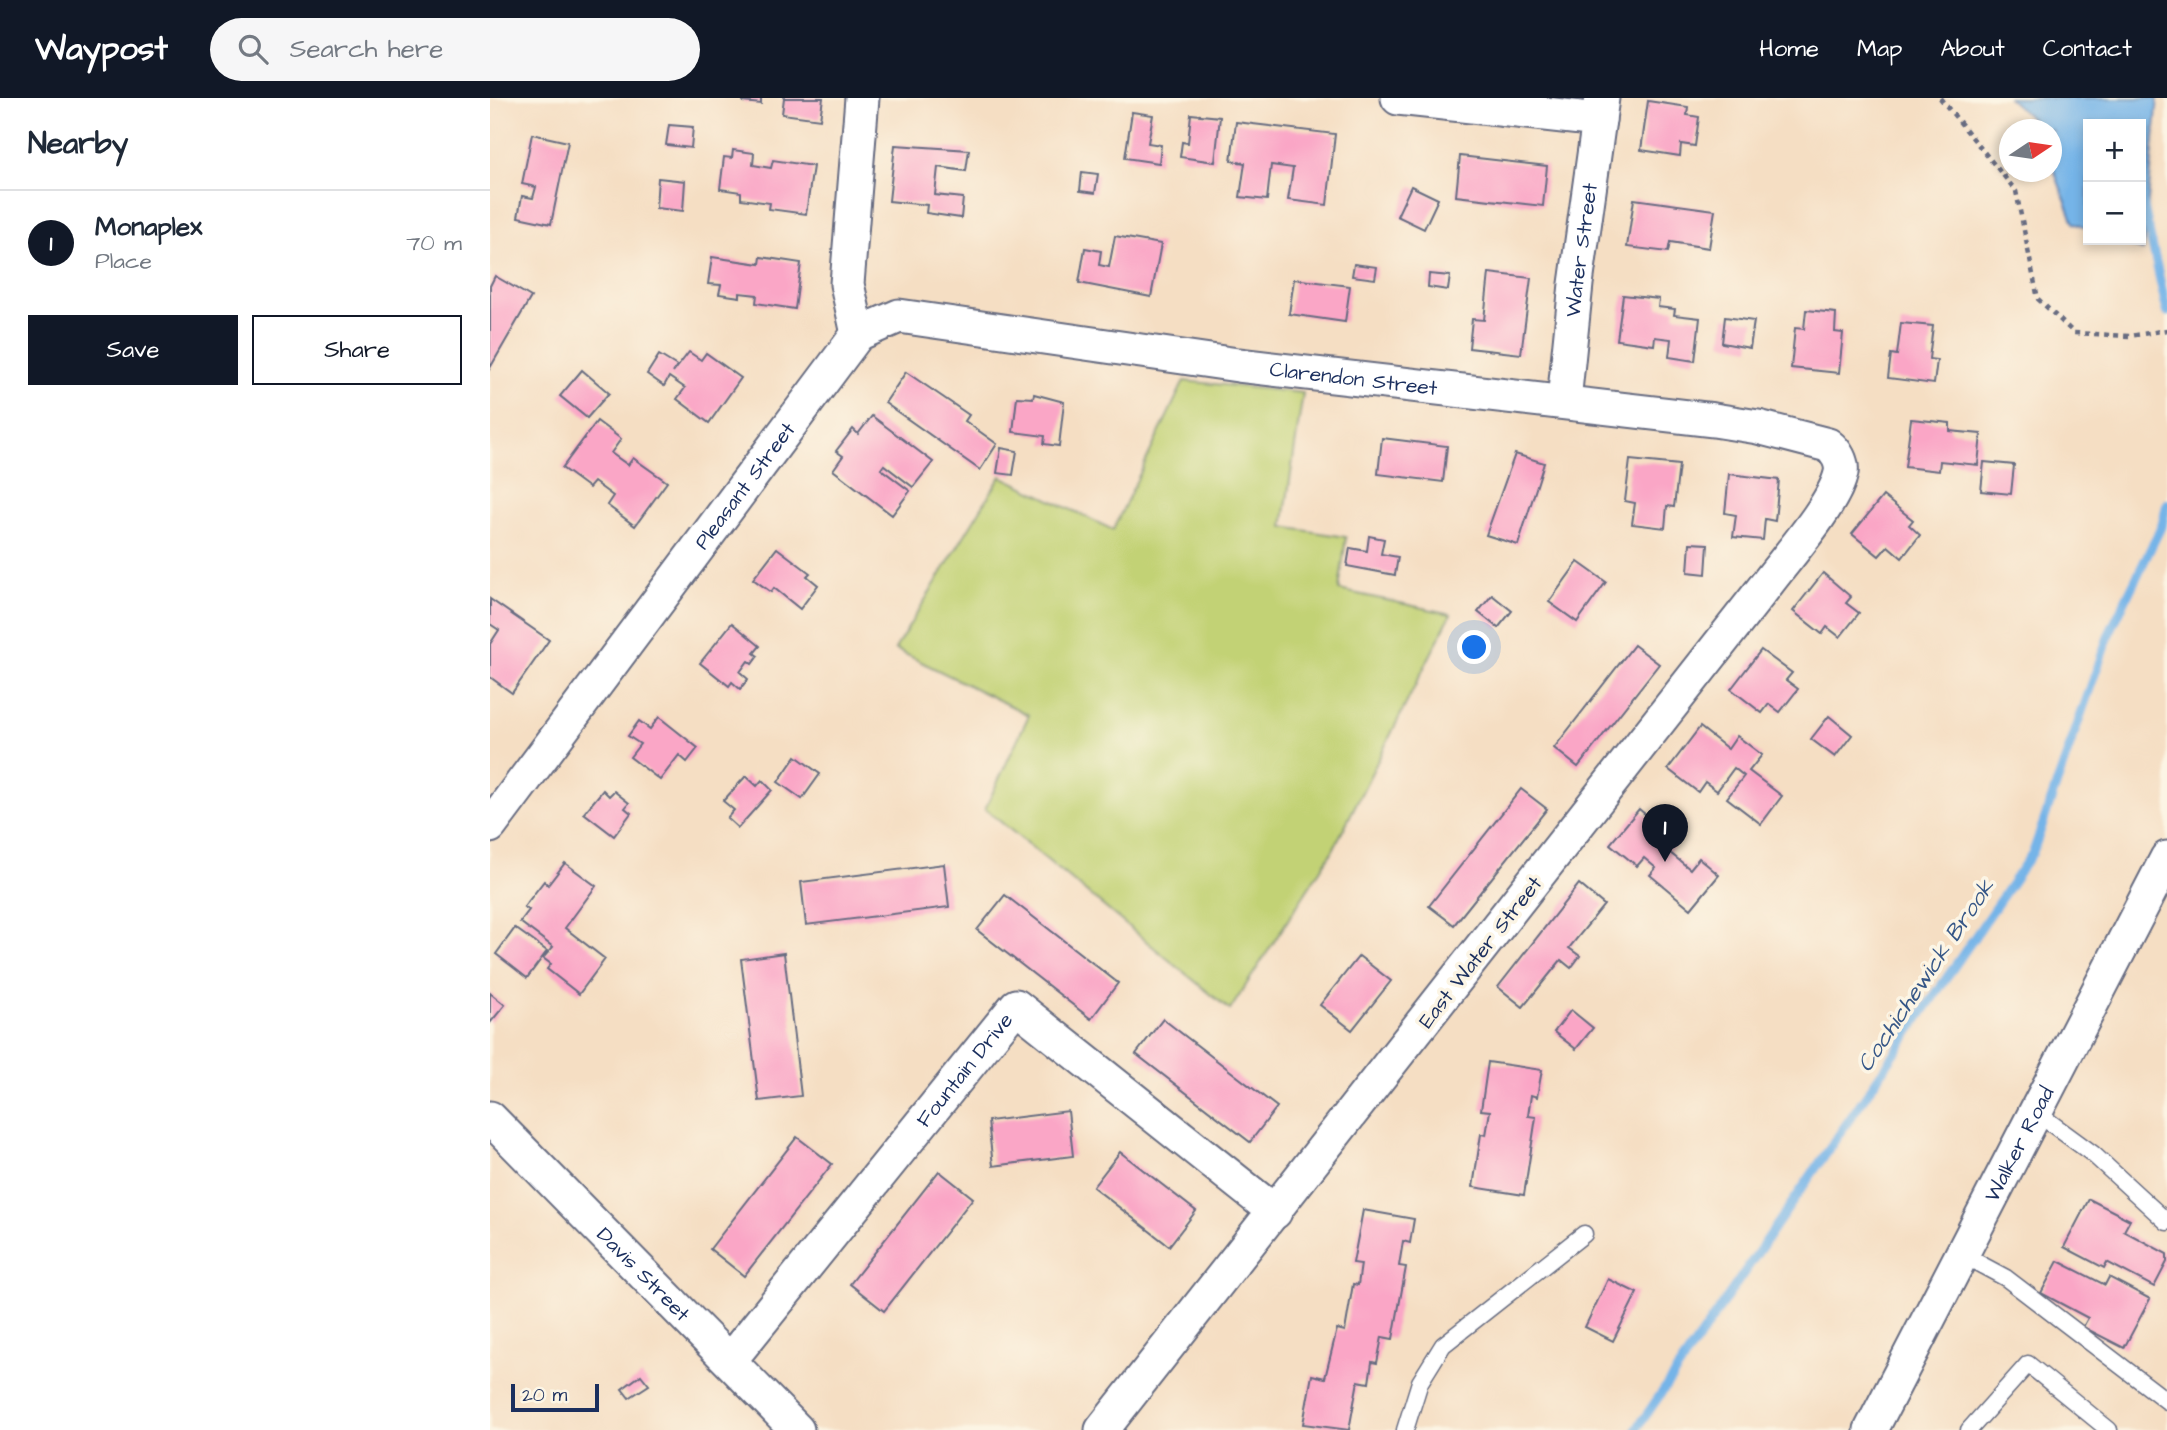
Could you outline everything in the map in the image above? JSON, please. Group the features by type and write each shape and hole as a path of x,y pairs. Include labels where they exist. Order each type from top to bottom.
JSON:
{"street":[{"path":"858,334 847,284 862,98"},
{"path":"1398,98 1600,109"},
{"name":"Water Street","path":"1564,401 1600,109"},
{"name":"Clarendon Street","path":"858,334 899,316 1238,365 1564,401 1648,415 1758,427 1828,445 1835,450 1841,463"},
{"name":"Pleasant Street","path":"490,826 858,334"},
{"name":"East Water Street","path":"1102,1430 1766,586 1820,513 1841,472 1841,463"},
{"name":"Walker Road","path":"1871,1430 2167,858"},
{"name":"Fountain Drive","path":"730,1360 1016,1006 1275,1212"},
{"name":"Davis Street","path":"490,1118 585,1218 730,1360 797,1430"}],"lane":[{"path":"2037,1113 2093,1154 2167,1222"},
{"path":"1405,1430 1420,1382 1443,1345 1584,1234"},
{"path":"1963,1255 2006,1278 2167,1401"},
{"path":"1969,1430 2028,1364 2109,1430"}],"path":[{"path":"1940,98 2016,191 2038,299 2074,333 2130,336 2167,331"}],"green space":[{"path":"1184,381 1303,393 1283,527 1346,537 1339,590 1451,614 1333,850 1230,1010 985,809 1029,715 895,649 1001,476 1113,530"}],"water":[{"path":"2008,98 2158,98 2146,220 2146,119 2083,119 2083,227 2074,223 2058,182 2062,182 2062,119 2032,119"},
{"path":"2128,245 2144,245 2143,251"}],"building":[{"path":"743,98 761,98 761,104 743,102"},
{"path":"784,98 823,98 820,119 782,114"},
{"path":"1648,101 1688,107 1687,115 1699,117 1695,146 1681,144 1680,156 1641,150"},
{"path":"1132,112 1153,115 1148,143 1161,145 1159,163 1125,158"},
{"path":"1191,114 1220,117 1215,162 1180,157 1182,142 1188,143"},
{"path":"1236,122 1335,134 1327,205 1288,200 1293,168 1271,165 1267,200 1240,197 1245,163 1231,161"},
{"path":"669,125 693,127 691,148 666,145"},
{"path":"532,134 568,142 551,224 518,217 522,196 533,198 536,187 522,184"},
{"path":"895,145 969,150 966,171 938,167 935,195 963,198 961,218 926,213 927,205 889,201"},
{"path":"733,150 754,153 753,165 771,168 773,160 813,166 806,214 769,209 770,203 741,199 741,192 720,189 724,157 732,158"},
{"path":"1460,156 1547,166 1543,206 1456,196"},
{"path":"1082,172 1098,174 1095,193 1080,191"},
{"path":"658,178 685,181 683,211 656,208"},
{"path":"1411,186 1438,199 1424,229 1397,216"},
{"path":"1634,199 1715,210 1709,248 1670,242 1668,252 1627,247"},
{"path":"1115,236 1161,244 1151,297 1079,283 1085,248 1101,251 1099,265 1109,267"},
{"path":"712,257 760,264 761,257 801,263 795,309 756,303 757,295 740,293 740,297 719,294 721,285 708,284"},
{"path":"1354,264 1377,267 1375,279 1352,276"},
{"path":"1489,273 1531,278 1521,354 1469,348 1472,319 1484,320"},
{"path":"1429,274 1450,276 1448,290 1428,287"},
{"path":"495,276 531,297 490,368 490,286"},
{"path":"1294,279 1350,286 1345,322 1289,314"},
{"path":"1623,295 1659,299 1658,307 1675,309 1674,315 1700,318 1695,361 1669,357 1671,339 1655,337 1654,345 1617,340"},
{"path":"1806,310 1836,313 1835,332 1843,333 1839,373 1791,368 1795,328 1804,329"},
{"path":"1725,317 1754,321 1750,348 1722,343"},
{"path":"1901,323 1933,326 1929,359 1937,360 1934,384 1888,378 1891,354 1897,355"},
{"path":"689,352 701,360 706,353 741,378 709,423 677,399 685,388 669,377 664,386 647,374 659,355 677,366 673,373"},
{"path":"582,370 609,393 587,418 560,396"},
{"path":"906,372 969,415 965,421 997,444 980,470 885,403"},
{"path":"1034,394 1064,402 1059,446 1044,444 1045,436 1013,432 1017,397 1033,398"},
{"path":"872,416 933,462 913,487 884,465 881,469 910,491 892,515 833,470 843,456 836,451 853,429 858,434"},
{"path":"1911,419 1950,423 1950,431 1981,434 1978,465 1940,461 1939,471 1905,467"},
{"path":"597,421 621,439 611,453 628,465 633,458 667,482 635,526 607,505 613,496 594,482 589,488 562,468"},
{"path":"1382,438 1447,446 1443,482 1378,474"},
{"path":"1001,448 1017,451 1013,475 997,473"},
{"path":"1515,454 1544,463 1518,545 1486,535"},
{"path":"1630,460 1679,465 1674,507 1667,506 1665,528 1632,524 1635,503 1625,501"},
{"path":"1984,462 2014,465 2011,494 1981,491"},
{"path":"1729,474 1779,480 1775,521 1765,519 1763,540 1733,537 1736,515 1725,513"},
{"path":"1883,496 1913,520 1909,525 1920,535 1902,558 1888,546 1879,556 1852,534"},
{"path":"1369,536 1384,539 1381,554 1398,557 1395,575 1347,566 1350,548 1367,551"},
{"path":"1690,543 1708,544 1706,574 1688,572"},
{"path":"777,548 810,573 807,576 818,585 800,609 774,588 771,592 753,579"},
{"path":"1578,562 1606,582 1577,622 1549,602"},
{"path":"1823,573 1851,597 1846,603 1859,613 1840,637 1827,627 1822,634 1793,611"},
{"path":"1492,595 1512,611 1498,628 1478,612"},
{"path":"490,599 549,640 512,693 490,677 490,644 499,630 490,624"},
{"path":"732,623 760,646 754,653 758,656 752,664 748,661 740,672 748,679 740,689 732,682 729,686 700,663"},
{"path":"1634,645 1659,664 1578,767 1554,748"},
{"path":"1761,650 1792,673 1786,680 1798,689 1780,712 1769,704 1762,713 1731,689"},
{"path":"1829,716 1852,735 1835,757 1811,739"},
{"path":"659,717 698,748 687,762 679,755 660,780 630,757 640,744 628,736 639,721 650,729"},
{"path":"1700,727 1728,749 1737,736 1762,755 1749,771 1782,796 1761,824 1727,798 1744,776 1734,768 1717,791 1705,782 1698,792 1668,769"},
{"path":"796,756 820,774 802,799 778,782"},
{"path":"746,776 757,786 762,780 772,790 738,828 727,818 734,810 723,801"},
{"path":"1521,789 1547,809 1454,925 1429,906"},
{"path":"603,790 609,796 614,791 629,803 625,808 631,813 614,836 584,813"},
{"path":"1639,809 1667,833 1664,838 1674,846 1669,852 1690,869 1699,858 1719,875 1691,909 1650,875 1656,868 1644,858 1637,866 1610,844"},
{"path":"565,863 596,886 565,928 605,959 579,994 547,969 551,964 543,958 553,947 520,922 529,910 524,907 544,881 548,885"},
{"path":"944,864 949,907 806,925 801,882"},
{"path":"1579,884 1604,905 1569,948 1580,956 1571,968 1561,960 1523,1007 1498,987"},
{"path":"1005,895 1118,983 1091,1019 977,930"},
{"path":"515,928 547,951 527,978 496,954"},
{"path":"784,953 801,1096 759,1101 741,959"},
{"path":"1359,956 1391,981 1352,1030 1320,1005"},
{"path":"490,993 505,1005 490,1023"},
{"path":"1571,1010 1593,1028 1576,1049 1554,1032"},
{"path":"1163,1019 1277,1107 1250,1142 1136,1054"},
{"path":"1488,1062 1542,1070 1537,1097 1531,1095 1528,1116 1536,1117 1524,1195 1473,1187 1481,1134 1486,1135 1490,1111 1481,1110"},
{"path":"1068,1111 1073,1156 993,1166 988,1121"},
{"path":"797,1137 832,1164 744,1276 710,1249"},
{"path":"1120,1152 1196,1211 1169,1246 1093,1187"},
{"path":"939,1171 973,1198 884,1311 850,1284"},
{"path":"2089,1199 2130,1220 2124,1231 2167,1254 2167,1262 2154,1287 2107,1262 2104,1268 2064,1247"},
{"path":"1363,1210 1414,1219 1410,1243 1403,1241 1399,1266 1406,1267 1393,1339 1382,1337 1377,1363 1372,1362 1369,1383 1358,1381 1349,1430 1303,1424 1312,1375 1325,1378 1337,1329 1345,1331 1353,1284 1358,1285 1361,1264 1353,1263"},
{"path":"2058,1261 2105,1285 2109,1277 2150,1299 2124,1348 2083,1327 2088,1318 2041,1293"},
{"path":"1608,1279 1637,1293 1613,1341 1585,1327"},
{"path":"641,1375 649,1385 629,1398 622,1389"}],"waterway":[{"name":"Cochichewick Brook","path":"2146,217 2167,312"},
{"name":"Cochichewick Brook","path":"1636,1430 2033,852 2109,634 2162,525 2167,503"}],"place":[{"name":"Monaplex","path":"1665,862"}]}
